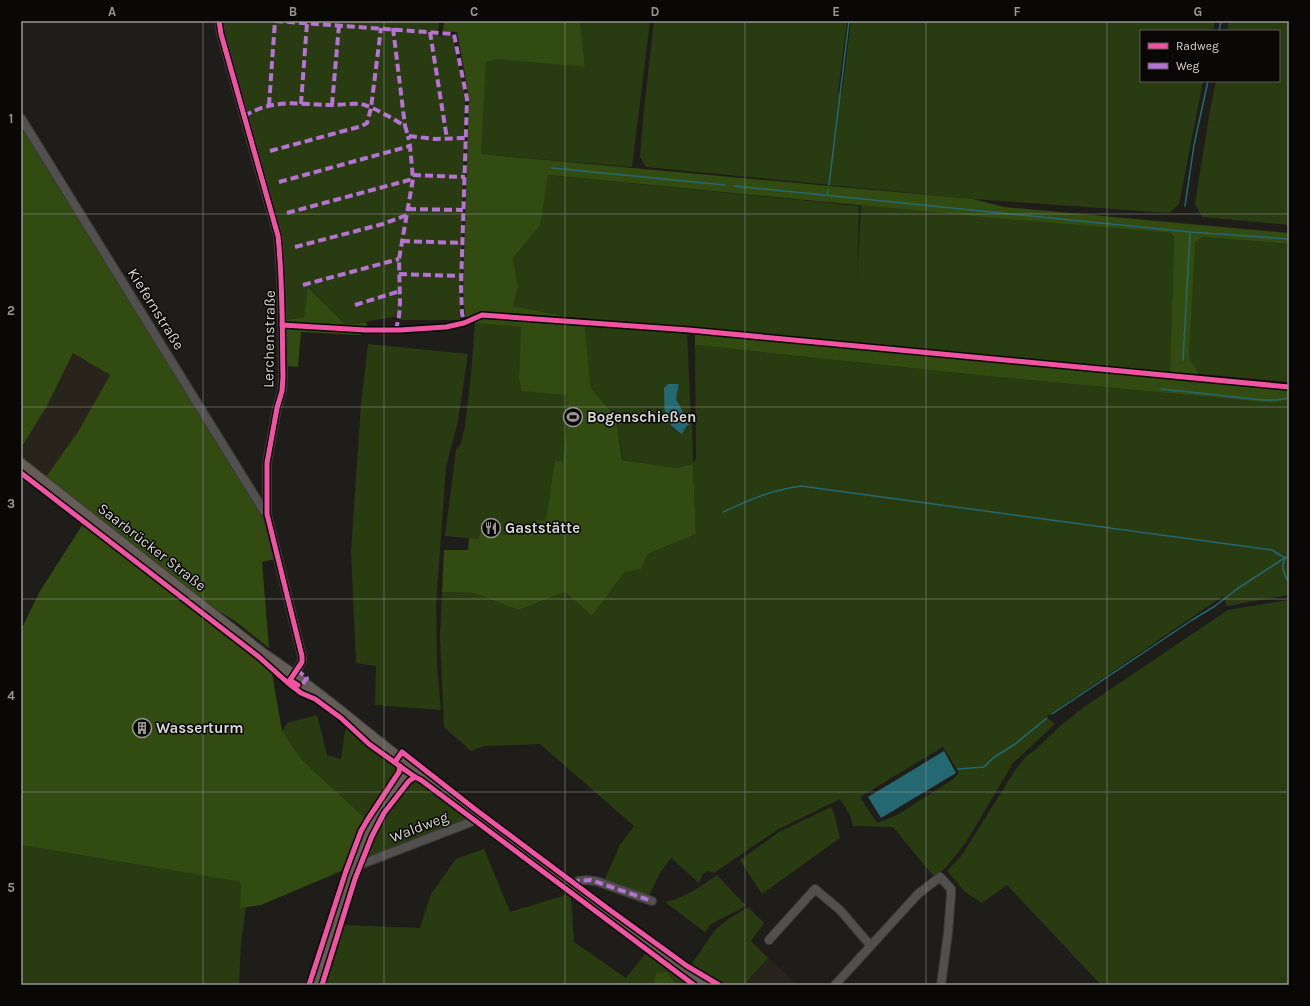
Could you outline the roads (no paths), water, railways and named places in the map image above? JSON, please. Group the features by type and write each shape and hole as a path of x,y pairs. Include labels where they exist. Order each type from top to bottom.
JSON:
{"main road":[{"name":"Saarbrücker Straße","path":"21,464 263,654 272,664 292,677 308,692 323,698 412,768 702,985"},
{"path":"316,985 354,867 367,836 381,810 412,768"}],"street":[{"name":"Lerchenstraße","path":"219,21 278,236 282,279 283,377 282,391 277,408 267,463 267,514 302,656 302,662 292,677"},
{"name":"Kiefernstraße","path":"21,118 267,514"},
{"name":"Waldweg","path":"354,867 471,822"},
{"path":"835,985 918,894 940,877 951,889 948,934 941,985"},
{"path":"571,888 578,881 591,880 652,901"},
{"path":"769,940 816,889 840,910 870,945"}],"water":[{"path":"668,384 679,384 676,399 686,417 691,419 692,422 686,427 682,434 670,425 667,420 664,388"},
{"path":"944,751 956,773 881,818 868,797"}],"waterway":[{"path":"829,185 849,21"},
{"path":"1219,30 1221,21"},
{"path":"1185,206 1194,145 1208,82"},
{"path":"552,168 725,185"},
{"path":"734,186 1190,232 1289,239"},
{"path":"827,195 828,190"},
{"path":"1183,360 1190,233"},
{"path":"1161,389 1263,400 1289,398"},
{"path":"723,512 770,493 801,486 1272,550 1285,558"},
{"path":"1289,555 1284,561 1283,565 1283,569 1289,583"},
{"path":"1052,714 1286,557"},
{"path":"958,769 984,767 993,758 1015,744 1047,718"}],"place":[{"name":"Bogenschießen","path":"573,417"},
{"name":"Gaststätte","path":"491,528"},
{"name":"Wasserturm","path":"142,728"}]}
